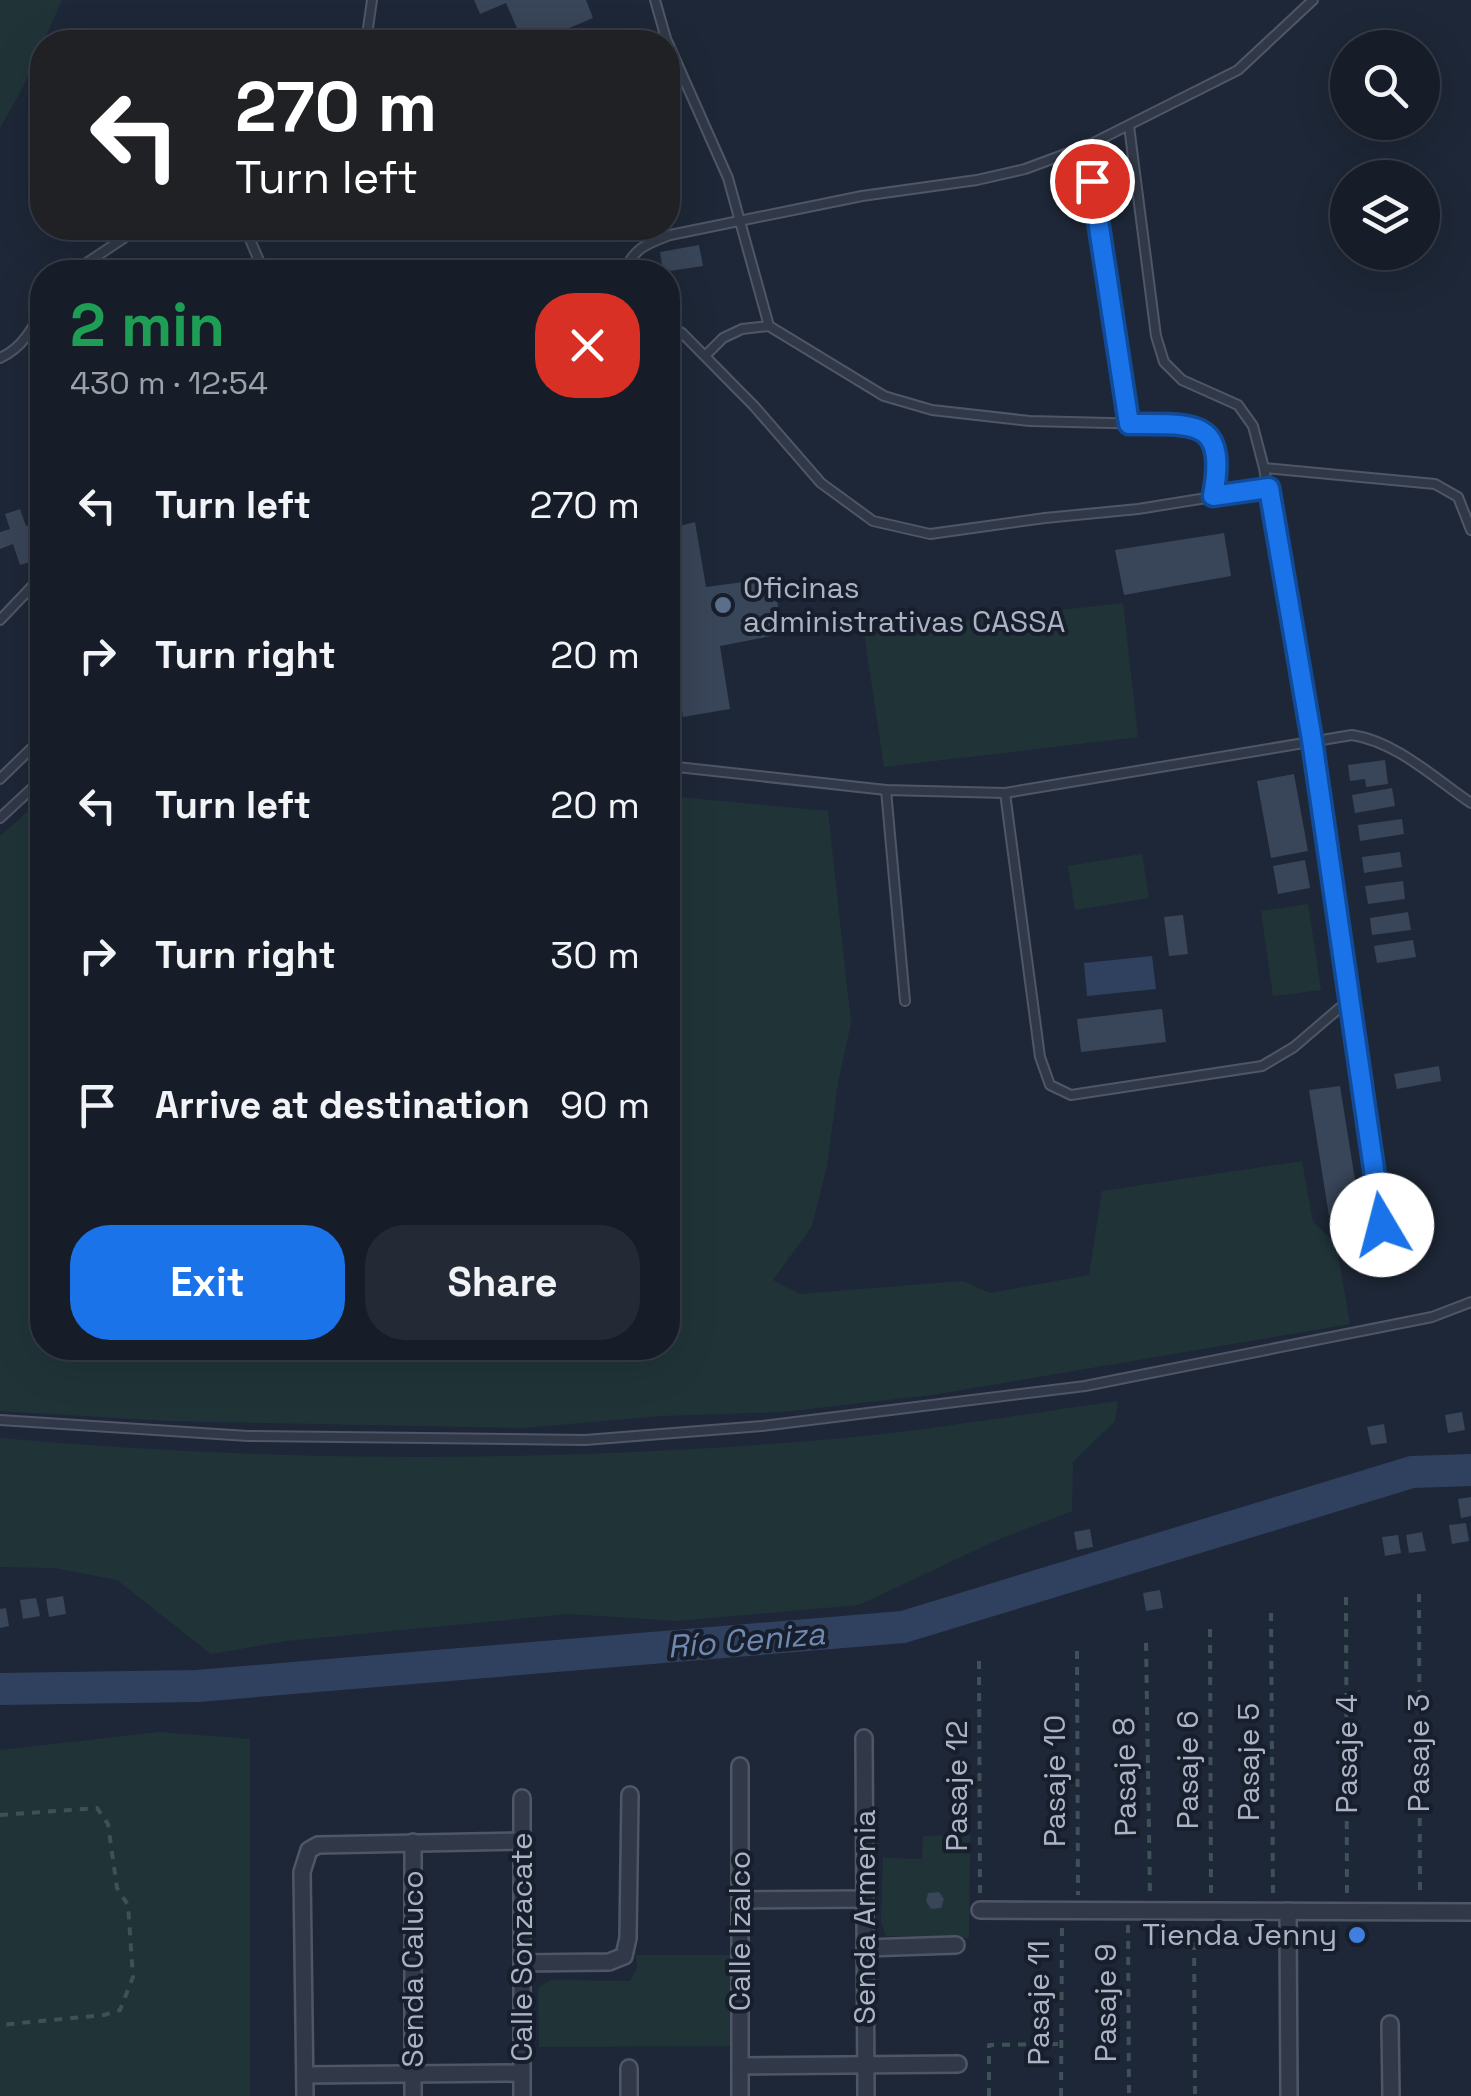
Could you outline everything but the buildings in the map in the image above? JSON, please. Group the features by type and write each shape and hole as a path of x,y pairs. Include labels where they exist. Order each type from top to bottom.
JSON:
{"street":[{"name":"Senda Armenia","path":"864,1738 866,2096"},
{"name":"Calle Izalco","path":"740,1766 740,2096"},
{"path":"522,1963 609,1962 624,1956 628,1938 630,1795"},
{"name":"Calle Sonzacate","path":"522,1798 522,2096"},
{"path":"306,2096 302,1872 309,1850 318,1845 522,1841"},
{"name":"Senda Caluco","path":"413,1842 414,2096"},
{"path":"740,1900 865,1899"},
{"path":"980,1910 1471,1912"},
{"path":"1280,1911 1289,2096"},
{"path":"865,1948 956,1945"},
{"path":"1390,2024 1390,2096"},
{"path":"740,2066 958,2064"},
{"path":"629,2068 629,2096"},
{"path":"306,2074 522,2073"}],"lane":[{"path":"368,30 372,0"},
{"path":"655,0 663,30"},
{"path":"680,232 1025,169 1087,146 1238,70 1313,0"},
{"path":"680,72 728,178 769,326"},
{"path":"1129,126 1156,336 1164,362 1182,380 1238,405 1253,426 1269,488 1312,740 1382,1225"},
{"path":"1087,146 1129,424"},
{"path":"91,260 121,240"},
{"path":"629,260 655,240"},
{"path":"705,356 723,338 742,328 769,326 884,396 932,410 1030,421 1189,425 1206,433 1216,449 1218,468 1213,496"},
{"path":"0,358 11,353 30,333"},
{"path":"680,334 705,356 821,483 873,522 930,534 1138,510 1269,488"},
{"path":"1264,468 1435,484 1458,497 1471,530"},
{"path":"0,620 30,589"},
{"path":"680,767 886,790 1005,792 1352,735 1374,738 1471,804"},
{"path":"0,778 30,749"},
{"path":"0,818 30,790"},
{"path":"886,790 905,1001"},
{"path":"1005,792 1040,1057 1050,1085 1071,1095 1262,1066 1294,1047 1350,999"},
{"path":"0,1420 248,1436 566,1440 762,1426 1085,1386 1432,1317 1471,1302"}],"path":[{"name":"Pasaje 3","path":"1419,1594 1420,1912"},
{"name":"Pasaje 4","path":"1346,1597 1347,1911"},
{"name":"Pasaje 5","path":"1271,1613 1280,1911"},
{"name":"Pasaje 6","path":"1194,2096 1210,1629"},
{"name":"Pasaje 8","path":"1146,1643 1150,1910"},
{"name":"Pasaje 10","path":"1070,1910 1077,1651"},
{"name":"Pasaje 12","path":"980,1661 980,1910"},
{"path":"0,1816 97,1808 108,1824 116,1888 128,1905 133,1977 120,2010 104,2016 0,2024"},
{"name":"Pasaje 11","path":"1062,2096 1070,1910"},
{"name":"Pasaje 9","path":"1128,1910 1129,2096"},
{"path":"989,2096 989,2046 1062,2044"}],"green space":[{"path":"0,0 62,0 49,30 30,30 30,71 0,128"},
{"path":"1123,603 1138,737 884,767 864,632"},
{"path":"680,797 828,811 851,1023 827,1166 812,1226 773,1280 799,1294 962,1281 990,1293 1089,1275 1102,1191 1302,1161 1313,1222 1336,1243 1350,1324 932,1395 782,1412 662,1416 523,1428 167,1421 0,1411 0,836 30,810 30,1360 680,1360"},
{"path":"1142,854 1149,898 1075,910 1068,866"},
{"path":"1308,904 1321,990 1273,996 1261,911"},
{"path":"1118,1401 1115,1421 1073,1462 1072,1511 995,1541 859,1605 677,1621 569,1614 286,1641 211,1654 117,1580 54,1568 0,1567 0,1438 312,1456 520,1456 869,1436"},
{"path":"159,1732 250,1739 250,2096 0,2096 0,1750"},
{"path":"970,1835 969,1938 886,1936 881,1921 883,1858 922,1859 923,1836"},
{"path":"636,1955 734,1955 734,2046 539,2047 538,1988 550,1980 630,1981 637,1969"}],"water":[{"path":"1152,956 1156,989 1087,996 1084,963"}],"waterway":[{"name":"Río Ceniza","path":"0,1689 197,1686 903,1627 1412,1472 1471,1470"}],"place":[{"name":"Oficinas administrativas CASSA","path":"723,605"},
{"name":"Tienda Jenny","path":"1357,1935"}],"route":[{"path":"1092,181 1129,424 1189,425 1206,433 1216,449 1218,468 1213,496 1269,488 1312,740 1382,1225"}]}
